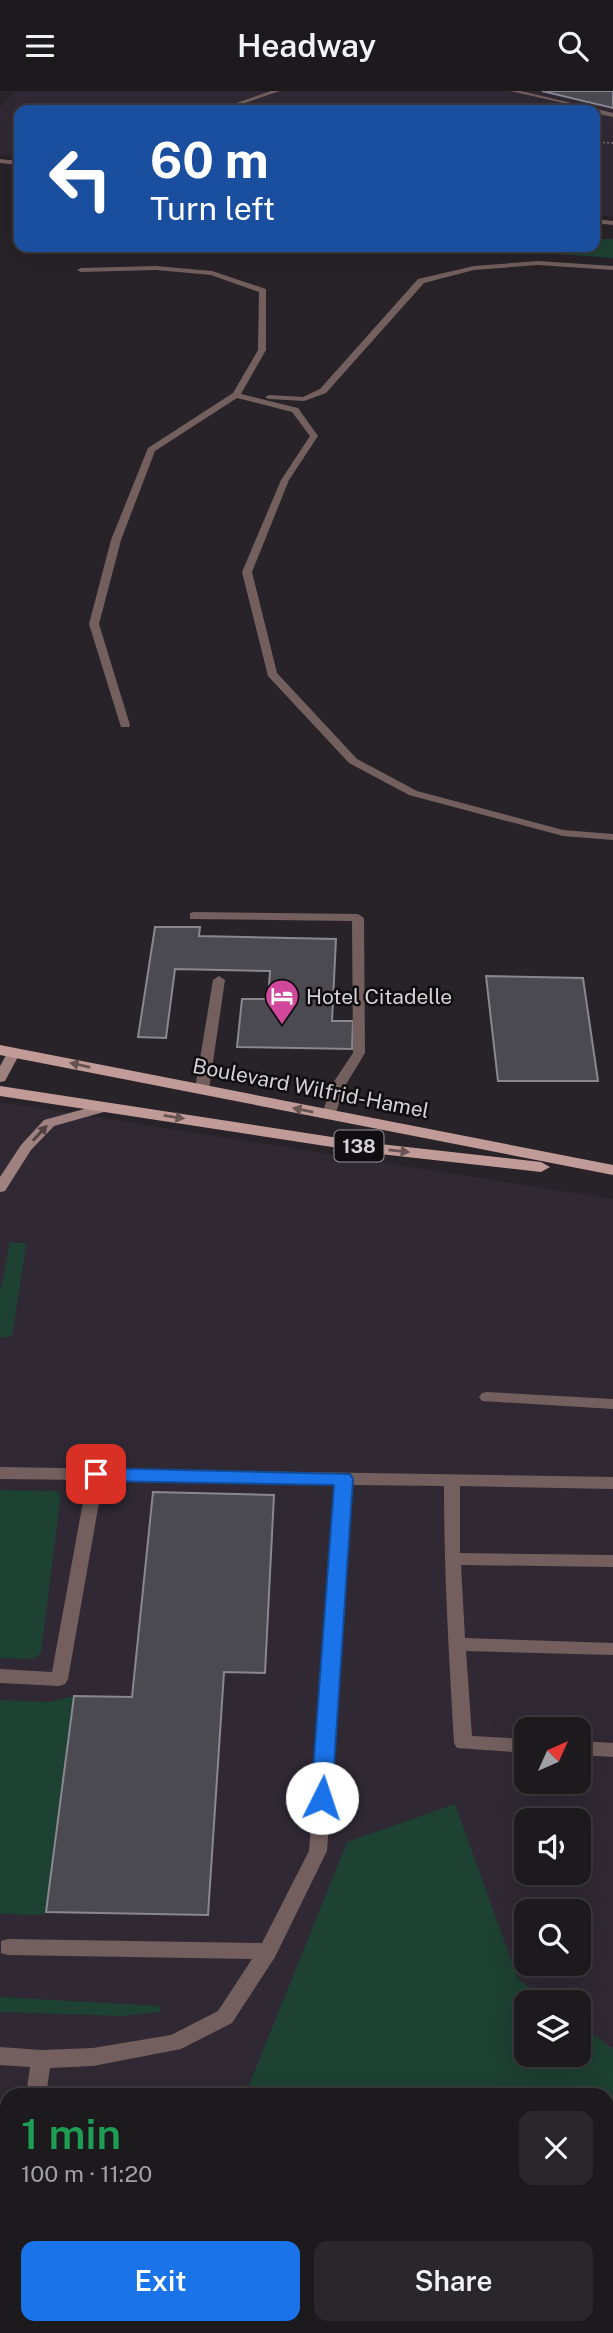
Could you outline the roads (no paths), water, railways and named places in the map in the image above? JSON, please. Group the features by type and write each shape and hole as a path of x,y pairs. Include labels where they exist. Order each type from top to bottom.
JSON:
{"main road":[{"name":"Boulevard Wilfrid-Hamel","path":"7,1052 613,1172"},
{"path":"0,1078 7,1052"},
{"name":"Boulevard Wilfrid-Hamel","path":"0,1091 371,1148 613,1172"},
{"path":"0,1188 26,1148 49,1123 106,1107"}],"street":[{"path":"234,105 277,91"},
{"path":"513,91 573,105"},
{"path":"236,395 304,399 323,391 421,281 474,268 538,263 613,268"},
{"path":"81,270 156,268 212,273 263,291 262,350 236,395 151,450 116,540 94,624 125,725"},
{"path":"236,395 295,410 314,436 285,480 247,572 272,674 353,761 413,793 563,833 613,837"},
{"path":"194,916 358,918 359,1053 338,1086 329,1115"},
{"path":"202,1089 219,980"},
{"path":"487,1397 613,1404"},
{"path":"0,1473 613,1483"},
{"path":"0,1676 59,1679 96,1474"},
{"path":"0,2056 41,2059 93,2057 174,2043 225,2017 268,1951 318,1851 344,1479"},
{"path":"452,1479 452,1559 463,1743 514,1745"},
{"path":"452,1559 613,1561"},
{"path":"456,1644 613,1649"},
{"path":"592,1749 613,1750"},
{"path":"8,1947 268,1951"},
{"path":"37,2088 41,2059"}],"place":[{"name":"Hotel Citadelle","path":"282,1026"}]}
